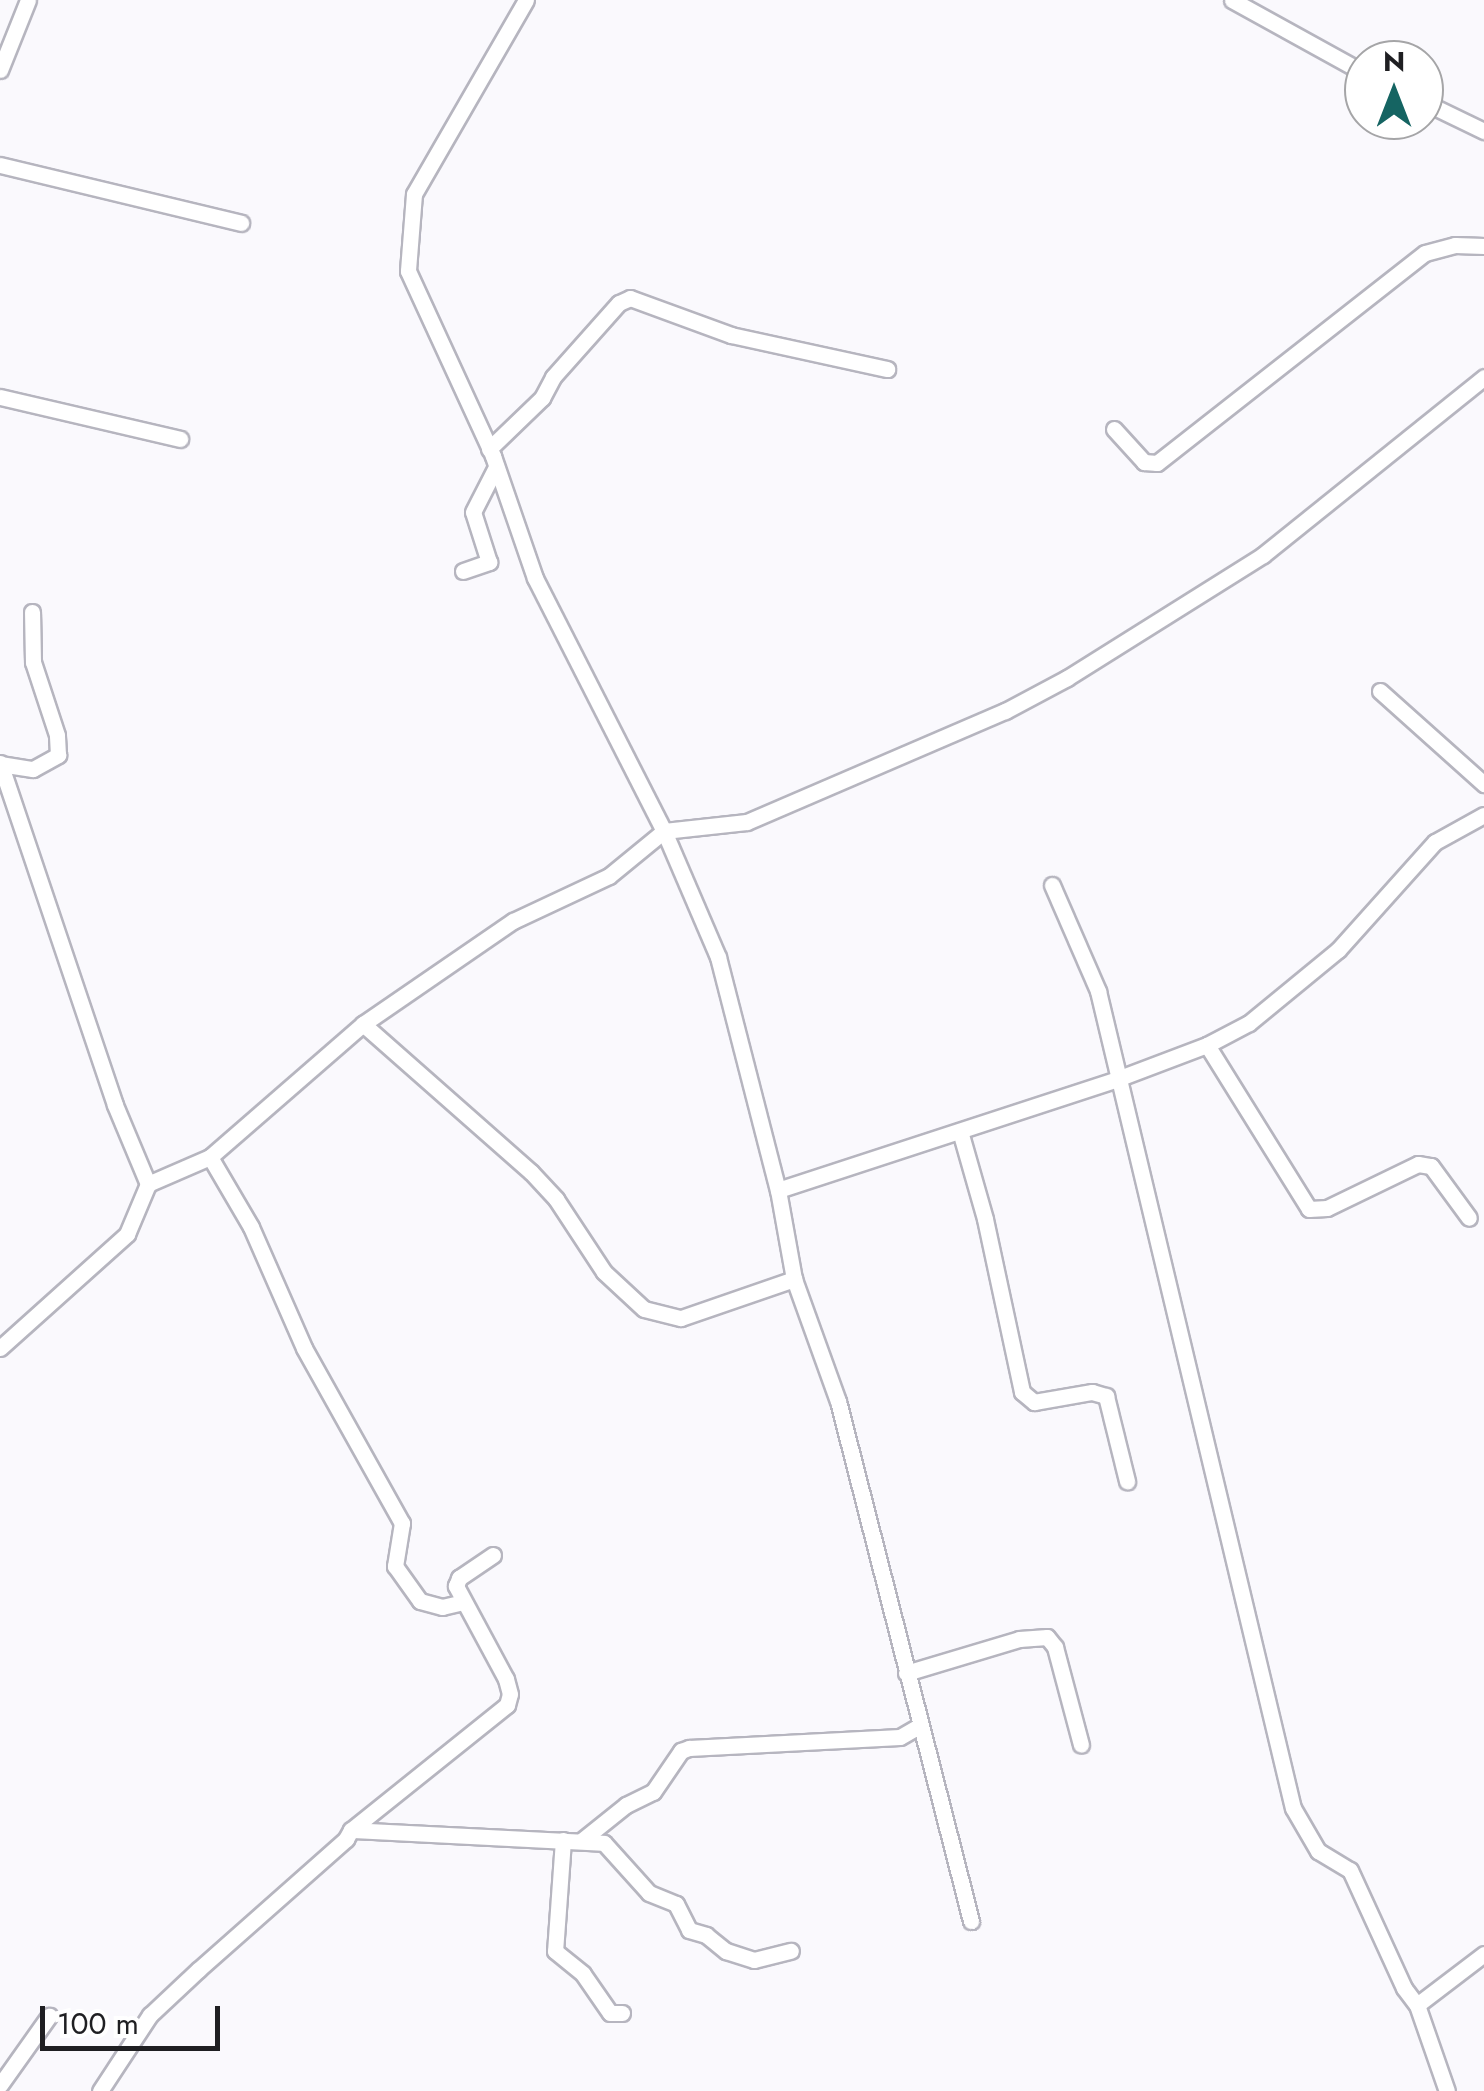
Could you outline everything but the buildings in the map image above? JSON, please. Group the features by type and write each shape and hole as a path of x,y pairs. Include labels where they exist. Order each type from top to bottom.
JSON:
{"street":[{"path":"0,70 28,0"},
{"path":"526,0 414,194 406,262 489,449 535,578 664,831 718,957 778,1190 794,1279 838,1401 972,1920"},
{"path":"1232,0 1344,62"},
{"path":"1444,112 1484,132"},
{"path":"0,165 241,223"},
{"path":"1114,429 1144,462 1157,463 1425,253 1455,244 1484,246"},
{"path":"489,449 542,398 553,376 619,303 630,298 731,334 887,368"},
{"path":"0,1348 127,1234 148,1184 210,1157 364,1024 513,921 609,876 664,831 747,822 1005,711 1066,678 1263,555 1484,377"},
{"path":"0,397 180,439"},
{"path":"463,571 489,562 473,512 496,467"},
{"path":"32,612 33,662 58,735 58,755 33,769 0,764 115,1105 148,1184"},
{"path":"1380,691 1484,784"},
{"path":"778,1190 1117,1079 1207,1045 1265,1012 1338,950 1435,842 1484,815"},
{"path":"1052,885 1098,990 1188,1356 1292,1808 1318,1852 1350,1870 1404,1988 1417,2005 1447,2091"},
{"path":"364,1024 531,1172 556,1199 604,1272 644,1309 681,1318 794,1279"},
{"path":"1207,1045 1308,1208 1327,1208 1418,1164 1432,1166 1469,1218"},
{"path":"960,1131 985,1219 1022,1392 1034,1402 1092,1392 1106,1396 1127,1482"},
{"path":"210,1157 251,1226 304,1348 402,1524 395,1566 420,1601 442,1607 463,1602"},
{"path":"100,2091 150,2015 346,1839 350,1830 510,1700 506,1679 456,1586 459,1578 493,1555"},
{"path":"906,1673 1019,1639 1047,1636 1055,1647 1080,1744"},
{"path":"581,1841 626,1805 653,1792 681,1751 689,1748 885,1738 910,1734 919,1726"},
{"path":"350,1830 581,1841 610,1846 649,1894 676,1904 689,1930 706,1935 726,1952 754,1960 791,1951"},
{"path":"564,1840 555,1951 582,1974 610,2013 622,2014"},
{"path":"1417,2005 1484,1954"},
{"path":"0,2085 49,2016"}]}
